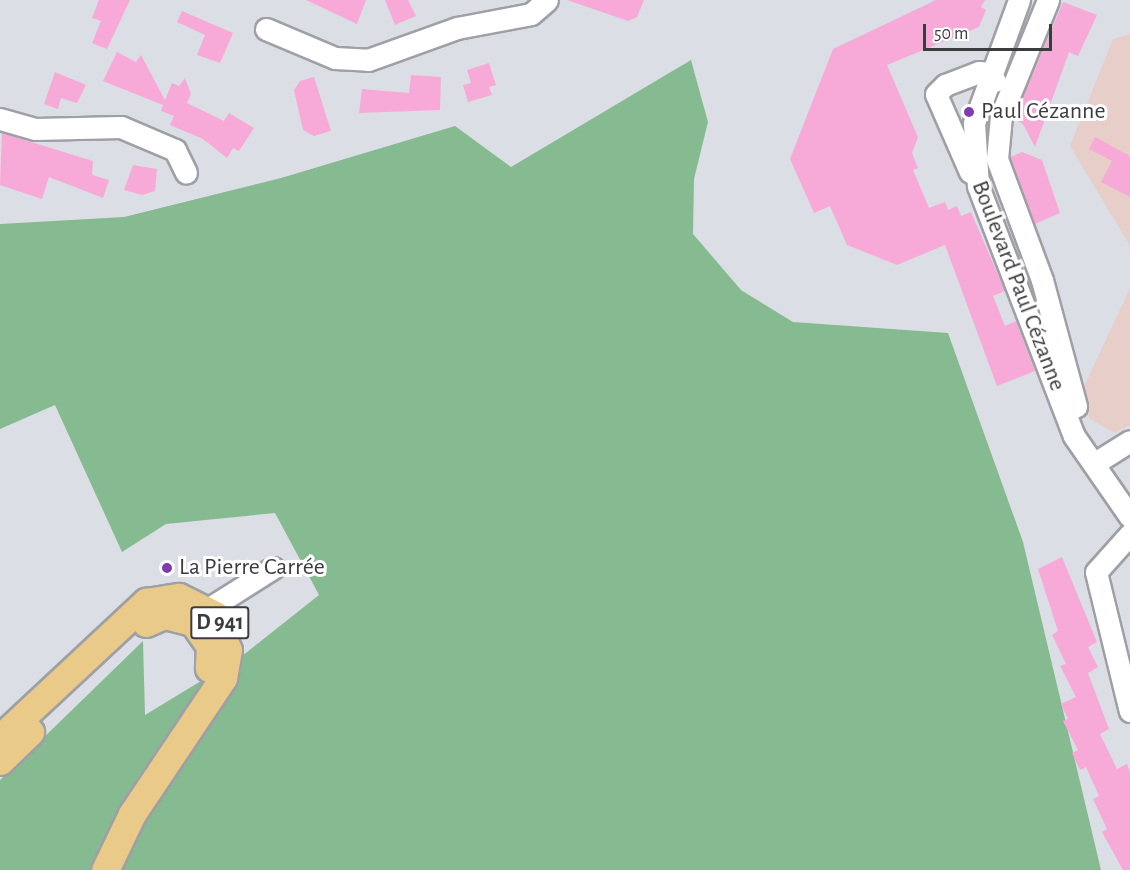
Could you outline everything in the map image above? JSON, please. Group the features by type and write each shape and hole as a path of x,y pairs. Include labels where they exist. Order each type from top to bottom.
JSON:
{"main road":[{"name":"D 941","path":"0,738 138,607 172,596 200,615 227,641 223,678 132,814 105,870"},
{"name":"D 941","path":"0,761 149,621 173,615 200,615"},
{"name":"D 941","path":"90,870 118,808 208,671 210,646 200,615"}],"street":[{"path":"266,29 335,58 368,60 457,28 531,14 548,0"},
{"name":"Boulevard Paul Cézanne","path":"1048,0 1008,94 998,135 999,172 1035,259 1095,463"},
{"name":"Boulevard Paul Cézanne","path":"1019,6 989,73 973,142 982,200 1074,436 1095,463 1130,517"},
{"path":"982,200 936,94 945,85 989,73 996,84 987,135 989,174 1014,237 1035,259"},
{"path":"0,119 35,129 121,127 175,150 186,173"},
{"path":"1095,463 1130,441"},
{"path":"1130,534 1096,572 1130,711"},
{"path":"200,615 273,568"}],"shaded area":[{"path":"1130,34 1130,257 1129,244 1070,146 1113,39"},
{"path":"1130,288 1130,425 1115,433 1090,419 1082,391"}],"green space":[{"path":"691,60 708,122 694,179 693,234 741,290 793,322 948,333 1023,542 1101,870 0,870 0,780 143,641 145,715 242,656 319,595 275,513 166,524 122,552 55,405 0,429 0,224 124,217 281,178 455,126 511,167"}],"building":[{"path":"99,0 130,0 107,49 92,43 101,21 92,18"},
{"path":"306,0 366,0 357,24"},
{"path":"385,0 408,0 416,16 395,25"},
{"path":"567,0 644,0 637,17 628,21"},
{"path":"936,0 985,0 981,7 986,10 979,27 887,65 918,137 912,153 918,168 913,170 929,208 945,202 948,210 957,206 961,216 971,212 1005,291 993,296 1005,326 1016,321 1035,371 997,386 945,245 897,265 847,245 830,206 814,213 790,159 833,49"},
{"path":"1063,2 1097,15 1078,56 1069,52 1035,147 1023,124 1014,119"},
{"path":"182,11 233,33 220,63 197,55 205,35 177,22"},
{"path":"117,52 136,62 141,55 165,100 172,83 179,86 185,78 191,94 187,103 224,121 229,113 254,128 239,151 233,148 227,158 203,139 170,125 174,116 161,111 163,105 103,81"},
{"path":"489,63 496,85 489,87 492,95 468,102 463,85 471,83 467,70"},
{"path":"55,72 86,85 77,103 61,98 58,109 44,104"},
{"path":"411,75 441,77 440,110 359,113 362,89 409,93"},
{"path":"314,77 331,131 314,136 303,130 294,90 300,81"},
{"path":"2,133 93,161 92,175 109,180 103,198 49,177 42,199 0,185"},
{"path":"1095,137 1130,156 1130,197 1101,182 1112,161 1089,149"},
{"path":"1022,152 1042,160 1060,213 1035,224 1010,157"},
{"path":"133,165 157,169 155,191 142,195 124,190"},
{"path":"1062,557 1097,642 1088,647 1098,667 1088,673 1109,729 1100,734 1117,769 1127,764 1130,772 1130,870 1123,870 1102,832 1107,829 1093,799 1099,796 1086,767 1080,770 1072,753 1078,750 1063,721 1068,719 1061,704 1076,697 1060,666 1066,664 1052,635 1058,631 1038,569"}],"place":[{"name":"Paul Cézanne","path":"969,112"},
{"name":"La Pierre Carrée","path":"167,568"}]}
